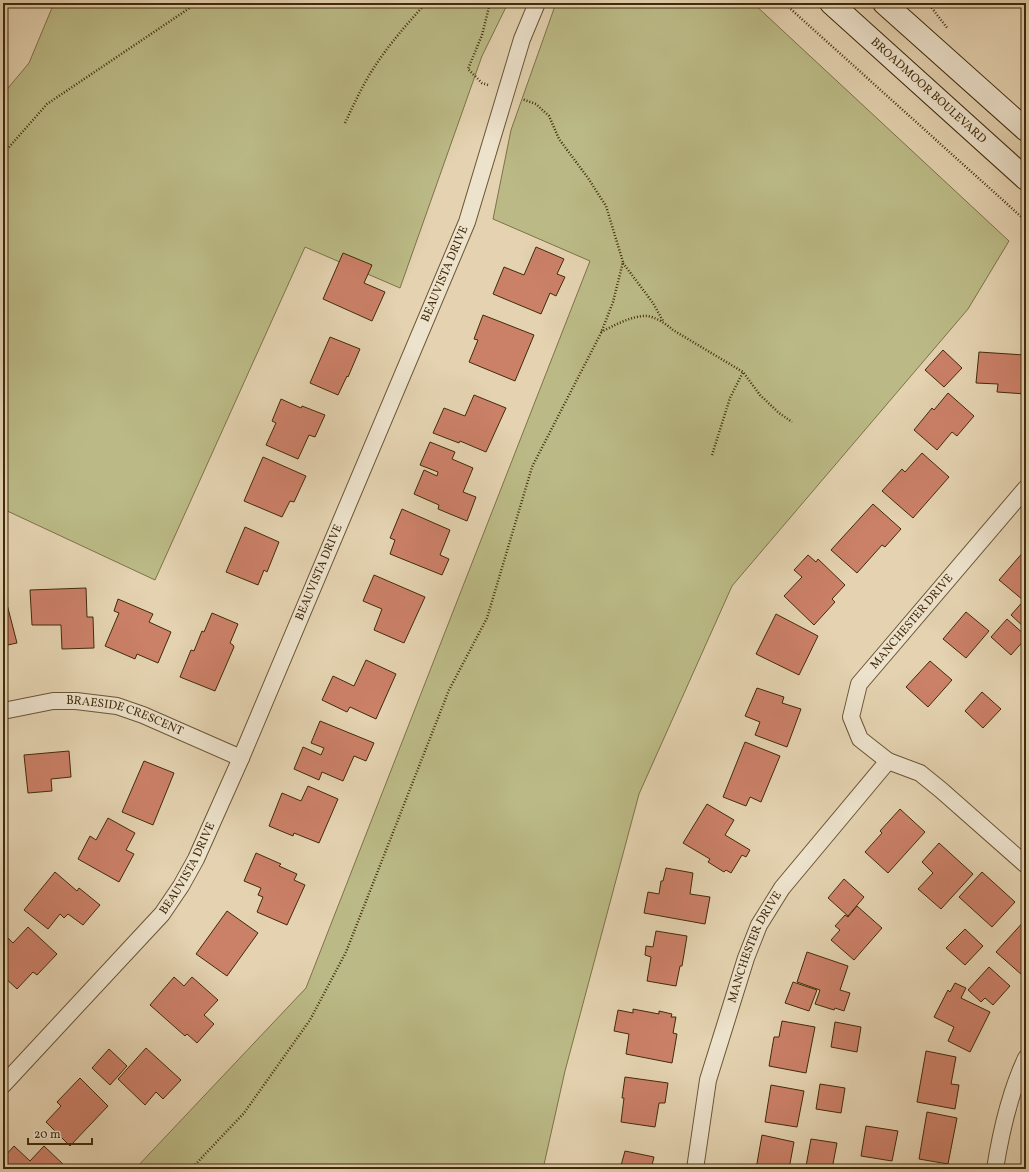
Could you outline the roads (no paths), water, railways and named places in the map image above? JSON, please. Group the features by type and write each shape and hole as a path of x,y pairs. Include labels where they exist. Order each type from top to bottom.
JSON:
{"main road":[{"name":"BROADMOOR BOULEVARD","path":"830,3 1026,179"},
{"path":"884,3 1026,130"}],"street":[{"name":"BEAUVISTA DRIVE","path":"3,1085 162,914 182,886 196,859 241,758 467,222 522,39 537,3"},
{"name":"MANCHESTER DRIVE","path":"1026,488 859,684 851,717 860,739 888,761 920,773 1026,865"},
{"name":"BRAESIDE CRESCENT","path":"3,711 53,701 76,701 117,706 143,715 241,758"},
{"name":"MANCHESTER DRIVE","path":"695,1169 708,1080 746,958 759,924 782,888 888,761"},
{"path":"995,1169 1003,1126 1018,1075 1026,1058"}]}
